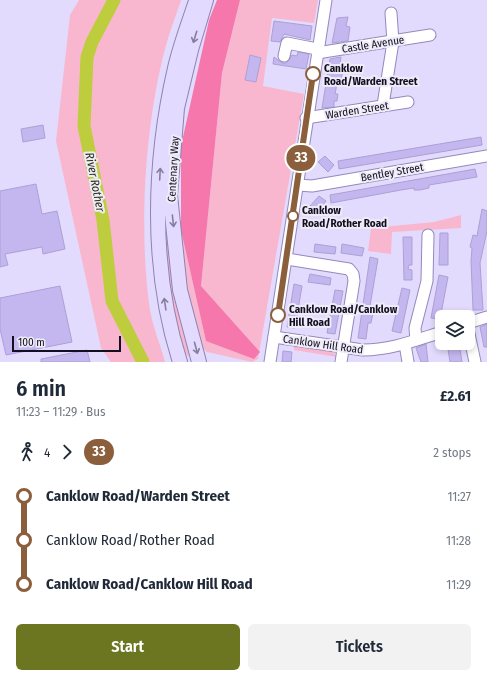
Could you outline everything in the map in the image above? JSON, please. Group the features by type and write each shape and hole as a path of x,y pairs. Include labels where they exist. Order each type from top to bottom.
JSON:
{"main road":[{"name":"Centenary Way","path":"181,360 165,308 161,274 160,175 166,120 175,68 196,0"},
{"name":"Centenary Way","path":"199,362 180,290 170,195 177,108 191,50 206,0"}],"street":[{"path":"270,362 298,185 306,118 326,0"},
{"path":"383,105 393,42 391,13"},
{"name":"Castle Avenue","path":"284,56 287,43 317,51 393,42 430,35"},
{"name":"Warden Street","path":"306,118 408,102"},
{"name":"Bentley Street","path":"298,185 312,186 487,156"},
{"path":"416,340 415,328 427,282 428,235"},
{"path":"287,259 349,269 353,274 354,281 341,362"},
{"path":"475,321 487,317"},
{"name":"Canklow Hill Road","path":"274,337 343,348 374,350 405,344 435,334"},
{"path":"405,344 408,362"},
{"path":"472,350 475,362"}],"shaded area":[{"path":"79,0 181,0 167,43 158,79 149,142 144,209 144,242 149,303 165,362 111,362 101,348 56,141 70,15"},
{"path":"217,0 240,0 222,73 201,286 260,352 254,359 206,341 181,230 181,146 209,20"},
{"path":"240,0 318,0 314,23 272,18 263,86 304,94 259,351 201,286 222,73"},
{"path":"165,190 192,356 188,356 181,348 177,339 165,251"},
{"path":"461,215 461,228 392,232 391,254 368,251 371,228 434,222"},
{"path":"181,230 206,341 259,352 258,359 252,362 207,352 198,344 185,285 180,244"},
{"path":"294,345 324,348 334,353 337,357 294,350"}],"building":[{"path":"348,17 346,26 350,27 348,41 332,43 337,18"},
{"path":"274,21 312,26 310,40 284,34 280,42 271,41"},
{"path":"298,52 309,54 306,69 273,64 274,57 282,63 286,63 292,55 297,56"},
{"path":"250,55 261,58 256,82 245,80"},
{"path":"341,57 340,64 344,65 341,79 338,78 335,94 338,94 337,101 334,101 334,107 322,108 330,59"},
{"path":"43,125 45,138 23,142 21,129"},
{"path":"481,137 482,145 339,169 338,161"},
{"path":"325,156 334,165 328,172 318,162"},
{"path":"475,169 477,177 429,185 429,188 420,190 414,190 414,188 331,203 330,195"},
{"path":"36,184 42,214 57,211 65,249 43,254 42,247 5,254 8,265 0,267 0,191"},
{"path":"319,196 326,201 318,212 310,206"},
{"path":"482,209 487,211 487,231 480,263 483,310 473,310 471,261 472,248 470,247 473,235 477,236"},
{"path":"440,233 448,233 448,265 439,265"},
{"path":"403,237 412,237 412,265 409,265 408,269 412,270 412,280 404,280"},
{"path":"315,244 336,247 335,254 314,252"},
{"path":"342,244 364,248 362,256 341,253"},
{"path":"370,257 378,259 370,306 370,313 373,313 371,323 368,323 366,339 358,338"},
{"path":"310,274 331,278 330,285 308,282"},
{"path":"439,275 448,277 442,310 435,310 435,318 431,318"},
{"path":"294,284 302,286 295,328 287,327"},
{"path":"60,286 72,342 6,355 0,329 0,298"},
{"path":"402,288 410,290 401,333 392,331"},
{"path":"335,290 343,291 335,334 327,333"},
{"path":"487,324 487,347 484,347 480,327"},
{"path":"426,344 428,362 421,362 416,348"},
{"path":"87,350 90,362 41,362 41,359"},
{"path":"448,350 460,350 462,362 450,362"},
{"path":"283,351 292,352 291,362 282,362"}],"waterway":[{"name":"River Rother","path":"114,0 92,42 87,57 84,126 103,220 112,301 143,362"}],"bus line":[{"name":"33","path":"278,315 313,74"}],"place":[{"name":"Canklow Road/Warden Street","path":"313,74"},
{"name":"Canklow Road/Rother Road","path":"293,216"},
{"name":"Canklow Road/Canklow Hill Road","path":"278,315"}]}
